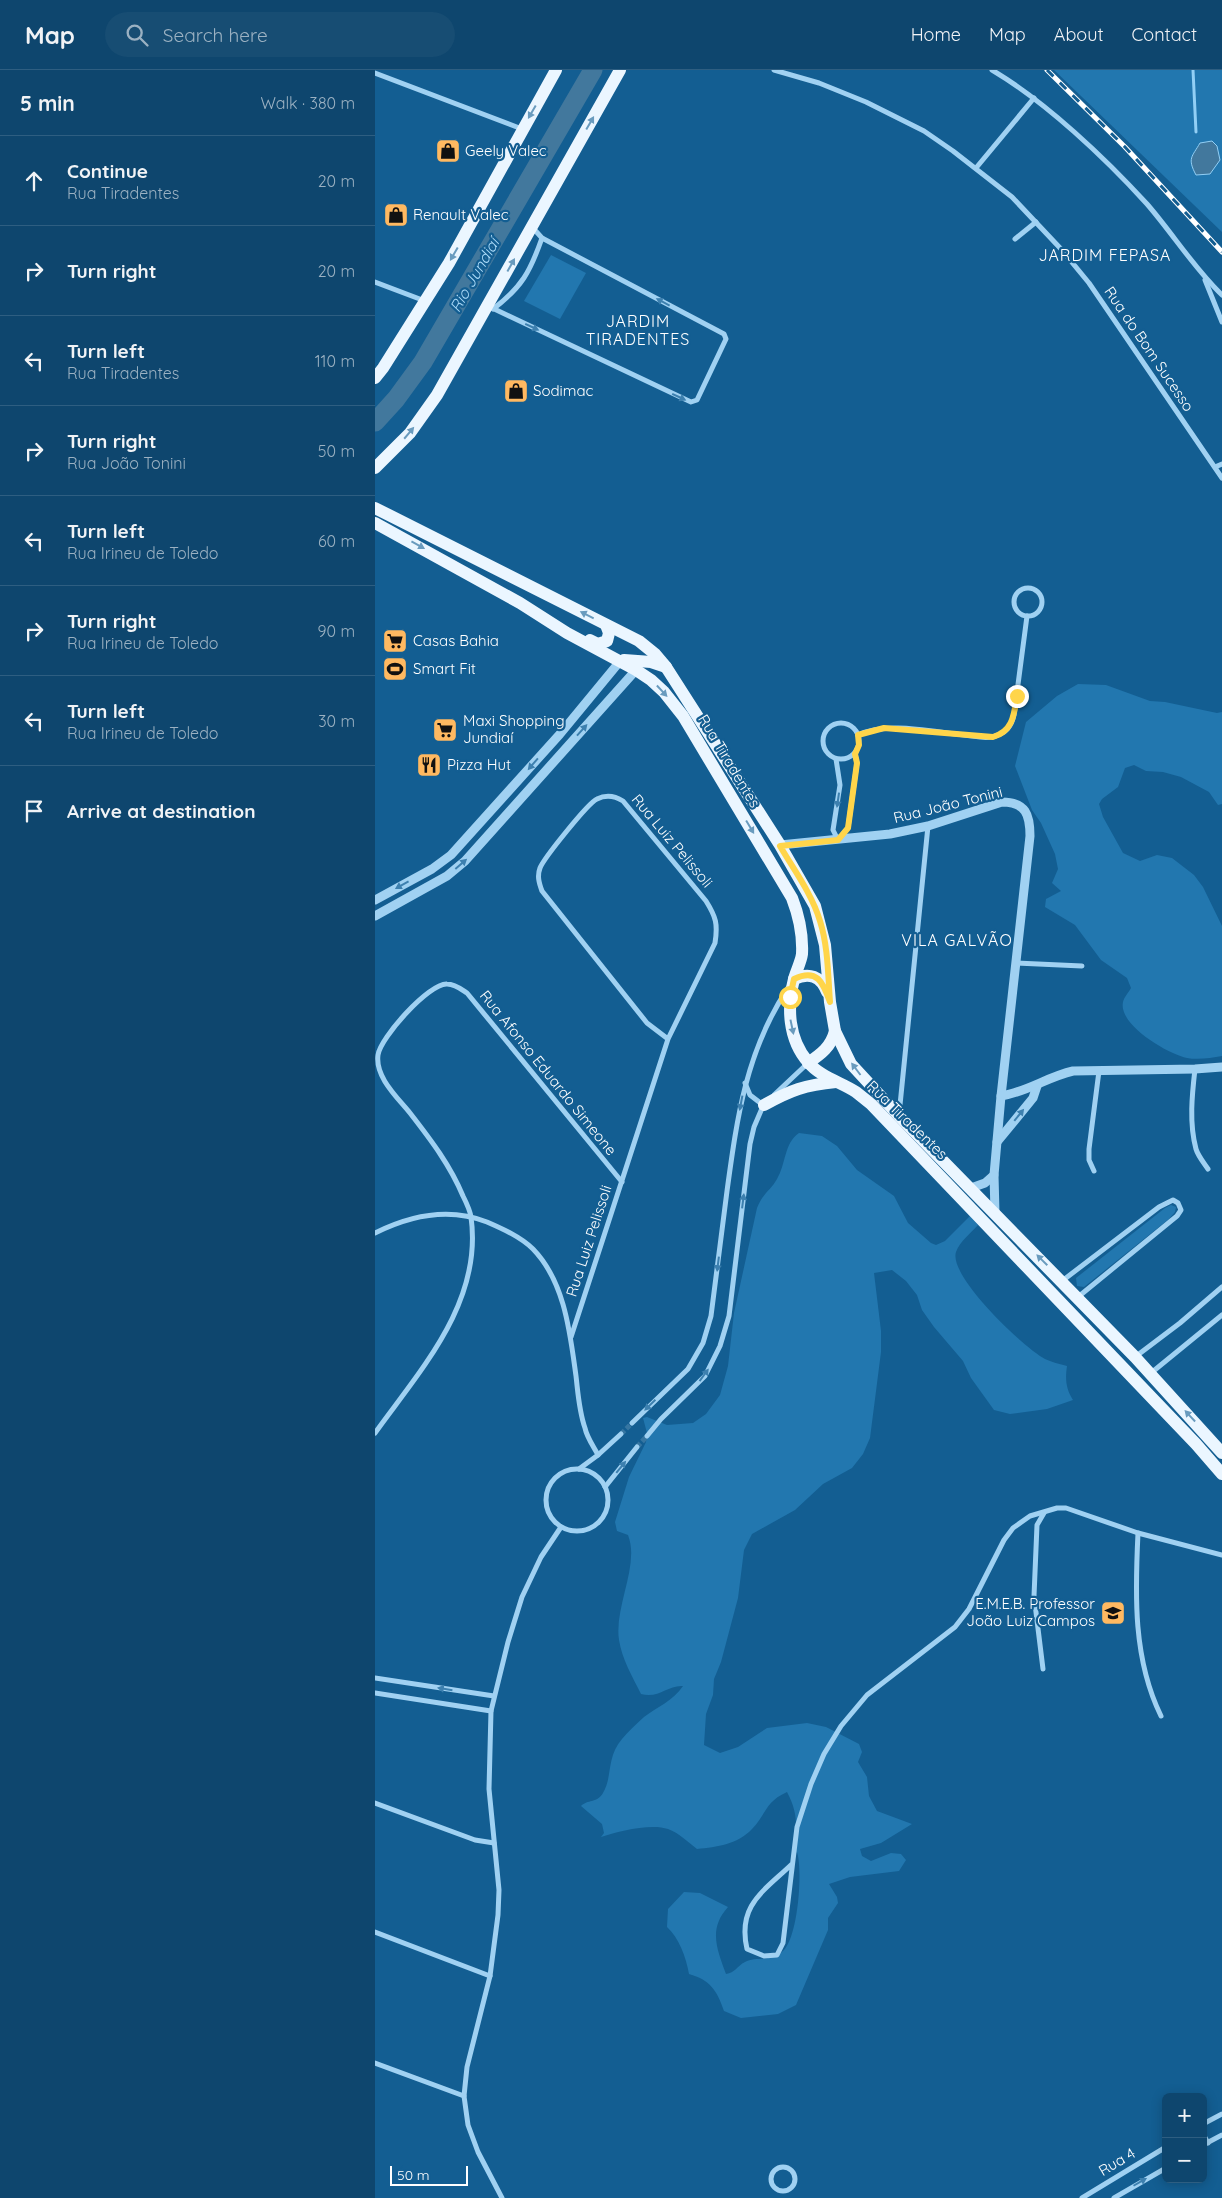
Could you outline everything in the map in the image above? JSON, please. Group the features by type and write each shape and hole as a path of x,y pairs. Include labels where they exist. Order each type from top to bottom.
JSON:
{"main road":[{"path":"375,378 459,245 556,70"},
{"path":"375,468 410,433 437,395 491,307 532,226 620,70"},
{"name":"Rua Tiradentes","path":"375,508 639,642 655,654 666,667 806,888 821,923 835,1030 851,1064 899,1116 1135,1357 1222,1453"},
{"name":"Rua Tiradentes","path":"375,523 520,602 567,633 621,660 638,666 663,692 683,716 792,898 801,926 802,956 794,979 790,1004 791,1023 795,1042 808,1063 871,1104 1196,1444 1222,1474"},
{"path":"567,633 579,634 601,644 609,638 606,625"},
{"path":"639,642 638,666 651,662 666,667"},
{"path":"794,979 802,976 815,976 825,987 830,1002"},
{"path":"808,1063 833,1041 835,1030"},
{"path":"764,1105 793,1089 836,1082"}],"street":[{"name":"Rua do Bom Sucesso","path":"773,70 819,83 866,102 924,131 976,168 1012,197 1061,249 1089,283 1222,478"},
{"path":"992,70 1033,98 1108,165 1146,204 1179,243 1204,277 1222,295"},
{"path":"375,73 523,129"},
{"path":"976,168 1033,98"},
{"path":"1015,239 1036,222"},
{"path":"491,307 691,402 697,400 726,339 724,334 542,238 532,226"},
{"path":"491,307 514,293 532,266 542,238"},
{"path":"1204,277 1222,322"},
{"path":"375,282 425,301"},
{"path":"1215,467 1222,464"},
{"path":"1030,588 1040,594 1042,602 1038,612 1027,616 1017,610 1015,599 1022,590 1030,588"},
{"path":"858,735 884,728 987,738 1003,733 1011,725 1014,715 1027,616"},
{"path":"375,900 432,869 451,855 560,734 621,660"},
{"path":"375,916 429,887 465,861 638,666"},
{"path":"842,723 852,727 858,735 859,745 855,754 857,763 848,828 838,840 833,830 840,785 836,759 825,748 823,738 828,729 842,723"},
{"path":"836,759 846,759 855,754"},
{"name":"Rua Luiz Pelissoli","path":"571,1337 668,1039 715,943 717,929 715,915 706,900 623,801 615,796 605,796 595,799 585,809 541,866 538,881 542,891 647,1023 668,1039"},
{"name":"Rua João Tonini","path":"780,846 891,834 928,826 1002,802 1012,802 1025,812 1030,820 1030,836 994,1174 995,1213"},
{"path":"899,1116 928,826"},
{"path":"429,887 440,876 451,855"},
{"path":"1016,963 1082,966"},
{"path":"632,1423 688,1369 703,1342 711,1316 734,1140 745,1083 755,1049 765,1027 794,979"},
{"name":"Rua Afonso Eduardo Simeone","path":"375,1433 453,1320 464,1295 469,1272 471,1216 454,1176 439,1150 387,1084 378,1063 378,1053 381,1046 394,1028 428,992 437,986 447,984 457,986 467,993 622,1182"},
{"path":"647,1436 661,1419 705,1376 720,1346 729,1316 754,1127 764,1105 808,1063"},
{"path":"1001,1096 1023,1091 1037,1086 1057,1074 1073,1071 1222,1067"},
{"path":"1195,1069 1192,1100 1193,1131 1196,1150 1208,1169"},
{"path":"1094,1171 1089,1160 1089,1149 1099,1070"},
{"path":"745,1083 750,1095 764,1105"},
{"path":"997,1142 1033,1098 1037,1086"},
{"path":"971,1188 985,1183 994,1174"},
{"path":"1062,1281 1159,1207 1173,1200 1178,1203 1181,1210 1177,1216 1078,1298"},
{"path":"375,1233 401,1221 425,1215 448,1213 471,1216 505,1230 533,1248 549,1270 560,1295 571,1337 580,1411 585,1430 598,1455"},
{"path":"1135,1357 1180,1323 1222,1286"},
{"path":"1150,1374 1222,1315"},
{"path":"579,1468 590,1471 599,1478 605,1487 607,1506 598,1522 580,1530 571,1530 561,1527 551,1517 546,1504 547,1491 554,1478 565,1471 579,1468 598,1455 621,1434"},
{"path":"605,1487 637,1448"},
{"path":"792,1864 756,1900 747,1913 745,1938 747,1949 755,1954 777,1955 783,1942 797,1827 811,1784 824,1754 841,1726 867,1695 955,1627 969,1609 1004,1540 1013,1528 1030,1516 1057,1508 1066,1508 1138,1533 1222,1555"},
{"path":"1043,1669 1034,1596 1037,1525 1044,1512"},
{"path":"502,2198 478,2152 468,2125 465,2096 467,2068 491,1976 498,1915 499,1890 489,1789 491,1711 508,1642 522,1598 541,1556 561,1527"},
{"path":"1138,1533 1135,1586 1138,1635 1144,1672 1161,1716"},
{"path":"375,1678 494,1696"},
{"path":"375,1693 491,1711"},
{"path":"375,1803 475,1840 495,1843"},
{"path":"375,1932 491,1976"},
{"path":"375,2063 465,2096"},
{"path":"1207,2122 1222,2114"},
{"path":"1207,2143 1222,2134"},
{"name":"Rua 4","path":"1082,2198 1162,2150"},
{"path":"780,2166 787,2167 793,2170 796,2176 795,2182 792,2188 786,2191 779,2191 774,2188 771,2182 771,2175 780,2166"},
{"name":"Rua 4","path":"1114,2198 1162,2170"},
{"path":"777,2198 779,2191"}],"shaded area":[{"path":"1054,70 1222,70 1222,232"},
{"path":"1212,141 1217,146 1220,160 1210,174 1196,175 1191,161 1193,155 1200,143"},
{"path":"551,255 586,273 560,319 524,301"},
{"path":"1078,684 1106,685 1150,701 1165,702 1217,713 1222,712 1222,804 1218,805 1209,792 1181,777 1163,772 1146,771 1134,765 1125,768 1118,787 1102,799 1099,804 1103,817 1123,853 1140,861 1157,855 1172,858 1194,875 1203,887 1222,926 1222,1056 1196,1059 1187,1058 1157,1045 1136,1029 1128,1020 1124,1011 1123,1002 1131,988 1127,978 1101,960 1075,925 1045,907 1046,899 1061,891 1052,883 1058,869 1055,854 1041,823 1032,810 1015,766 1026,722 1057,696"},
{"path":"799,1133 822,1136 837,1146 857,1170 894,1196 908,1223 931,1243 936,1245 945,1241 970,1216 978,1225 963,1241 956,1252 957,1263 964,1277 975,1294 1021,1341 1045,1359 1067,1366 1067,1384 1073,1400 1047,1409 1010,1414 994,1410 971,1378 963,1361 922,1310 917,1295 906,1281 892,1270 874,1273 881,1331 881,1352 870,1438 863,1454 852,1468 823,1484 795,1510 752,1534 744,1550 738,1598 721,1662 714,1679 713,1695 706,1714 704,1745 720,1753 738,1747 767,1728 807,1723 826,1727 859,1744 862,1752 858,1762 867,1777 869,1796 877,1811 912,1824 881,1843 860,1849 862,1856 871,1861 891,1853 901,1854 906,1860 899,1871 850,1877 829,1884 837,1897 838,1903 828,1918 828,1930 796,2005 778,2014 741,2018 724,2011 719,1997 712,1987 702,1979 689,1974 681,1948 667,1927 668,1909 684,1892 700,1893 728,1907 718,1923 716,1931 717,1948 726,1974 749,1960 774,1957 784,1950 793,1931 799,1887 797,1852 793,1857 796,1831 795,1816 787,1792 774,1800 752,1829 740,1838 719,1846 697,1849 676,1833 661,1827 635,1828 601,1837 604,1833 602,1824 581,1806 598,1799 603,1793 614,1753 622,1739 644,1717 670,1700 683,1686 677,1686 653,1695 641,1694 620,1647 618,1627 629,1573 631,1547 628,1535 617,1531 615,1522 629,1477 646,1442 647,1433 643,1418 647,1417 667,1425 693,1423 706,1414 720,1395 728,1366 734,1313 757,1208 777,1179 788,1148 794,1137"},
{"path":"1171,1205 1176,1207 1175,1212 1169,1219 1084,1287 1077,1286 1076,1278"}],"waterway":[{"name":"Rio Jundiaí","path":"375,422 396,399 423,362 593,70"},
{"path":"1193,70 1196,132"}],"tunnel":[{"path":"621,1434 632,1423"},
{"path":"637,1447 647,1436"}],"railway":[{"path":"1047,70 1125,147 1222,252"}],"place":[{"name":"Geely Valec","path":"448,151"},
{"name":"Renault Valec","path":"396,215"},
{"name":"Sodimac","path":"516,391"},
{"name":"Casas Bahia","path":"395,641"},
{"name":"Smart Fit","path":"395,669"},
{"name":"Maxi Shopping Jundiaí","path":"445,730"},
{"name":"Pizza Hut","path":"429,765"},
{"name":"E.M.E.B. Professor João Luiz Campos","path":"1113,1613"}],"district":[{"name":"JARDIM FEPASA","path":"1105,255"},
{"name":"JARDIM TIRADENTES","path":"638,330"},
{"name":"VILA GALVÃO","path":"957,940"}],"route":[{"path":"790,997 794,979 808,975 815,976 821,981 830,1002 821,923 806,888 780,846 838,840 848,828 857,763 855,754 860,740 858,735 876,728 893,728 987,738 993,737 1003,733 1011,725 1017,696"}]}
